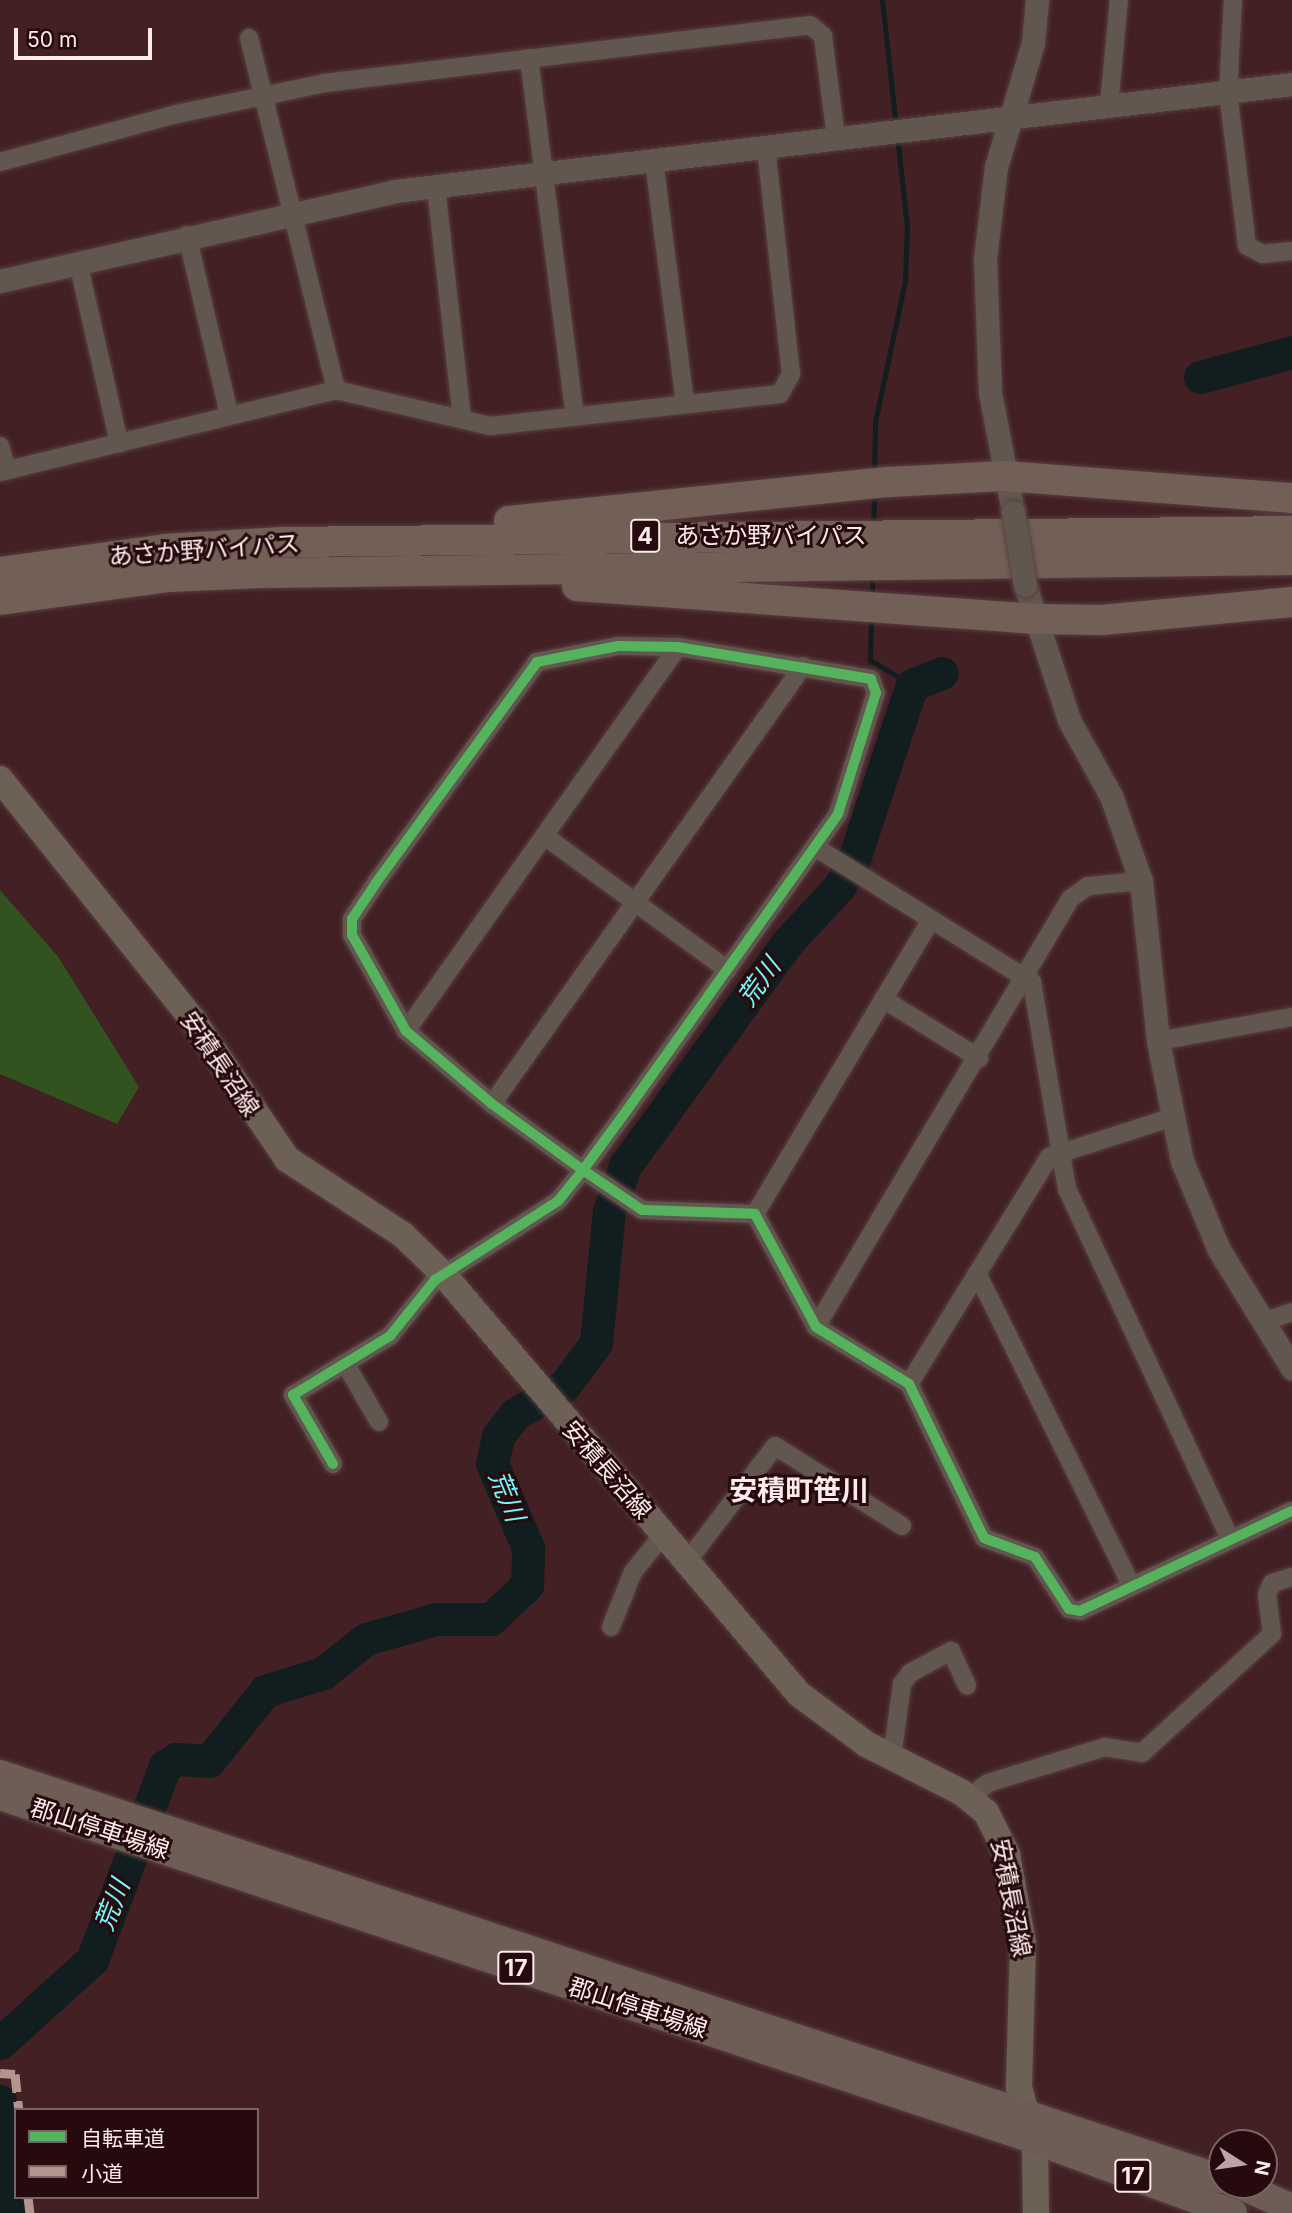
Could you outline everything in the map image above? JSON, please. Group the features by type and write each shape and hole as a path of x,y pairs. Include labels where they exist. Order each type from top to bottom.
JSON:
{"highway":[{"path":"346,542 407,528 1005,477 1292,498"},
{"name":"あさか野バイパス","path":"0,572 165,550 346,542 1292,531"},
{"name":"あさか野バイパス","path":"0,600 167,577 316,572 1292,560"},
{"path":"316,572 400,585 610,587 1033,619 1102,620 1292,602"}],"main road":[{"name":"安積長沼線","path":"0,779 193,1020 274,1145 307,1177 403,1235 444,1275 686,1563 811,1706 892,1757 969,1797 1001,1833 1023,1943 1019,2087 1029,2128 1036,2213"},
{"name":"郡山停車場線","path":"0,1774 1029,2128 1233,2213"},
{"name":"郡山停車場線","path":"0,1796 1029,2128 1208,2175"},
{"path":"1272,2199 1292,2208"}],"street":[{"path":"1037,0 1033,43 1009,117 985,259 989,380 1025,585 1033,619 1069,720 1111,796 1141,881 1158,1041 1170,1118 1207,1223 1292,1368"},
{"path":"1109,105 1119,0"},
{"path":"1233,0 1228,93 1247,246 1262,254 1292,251"},
{"path":"0,162 264,97 529,58 810,25 824,36 836,138"},
{"path":"248,38 336,390"},
{"path":"529,58 548,175 575,417"},
{"path":"0,281 293,210 436,187 1292,84"},
{"path":"0,446 3,471 336,390 462,420 500,426 780,394 791,379 766,146"},
{"path":"654,161 685,404"},
{"path":"436,187 462,420"},
{"path":"187,235 229,414"},
{"path":"78,262 120,443"},
{"path":"406,1031 546,837 678,647"},
{"path":"333,1464 293,1395 395,1331 444,1275 550,1210 583,1170 838,814 877,690 868,677 678,647 570,652 530,667 368,893 352,919 352,935 406,1031 492,1104 583,1170 642,1210 755,1214"},
{"path":"492,1104 639,904 803,666"},
{"path":"546,837 728,970"},
{"path":"816,846 931,920 1027,977 1038,998 1056,1152 1087,1244 1230,1539"},
{"path":"816,1327 1078,892 1141,881"},
{"path":"755,1214 931,920"},
{"path":"883,999 979,1058"},
{"path":"1158,1041 1292,1017"},
{"path":"909,1384 1056,1152 1170,1118"},
{"path":"755,1214 816,1327 909,1384 984,1538 1035,1557 1069,1609 1080,1611 1292,1511"},
{"path":"977,1273 1131,1585"},
{"path":"1263,1322 1292,1312"},
{"path":"345,1363 379,1422"},
{"path":"686,1563 775,1446 902,1526"},
{"path":"611,1627 633,1572 663,1535"},
{"path":"969,1797 988,1783 1105,1747 1142,1753 1272,1634 1267,1594 1272,1583 1292,1577"},
{"path":"892,1757 902,1684 910,1673 951,1651 967,1685"}],"green space":[{"path":"0,890 59,958 139,1087 117,1124 0,1074"}],"waterway":[{"path":"882,0 896,126"},
{"path":"874,475 875,422 905,281 907,227 897,135"},
{"name":"荒川","path":"1200,377 1292,352"},
{"path":"873,528 874,492"},
{"path":"872,576 872,598"},
{"path":"871,618 870,660 912,685"},
{"name":"荒川","path":"0,2043 92,1960 165,1766 176,1759 209,1761 265,1691 323,1673 366,1639 436,1619 491,1619 527,1585 528,1548 492,1463 498,1436 515,1414 564,1386 596,1343 609,1211 625,1166 786,944 839,887 854,859 912,685 942,673"},
{"name":"荒川","path":"0,2101 16,2213"}],"marked path":[{"path":"0,2073 15,2074 19,2108"},
{"path":"28,2199 30,2213"}],"cycle path":[{"path":"333,1464 293,1395 390,1336 435,1280 558,1201 583,1170 627,1110 838,814 876,693 871,679 678,647 618,646 537,662 376,883 352,919 352,935 406,1031 492,1104 583,1170 642,1210 755,1214 816,1327 909,1384 984,1538 1035,1557 1069,1609 1080,1611 1292,1511"}],"district":[{"name":"安積町笹川","path":"799,1490"}]}
